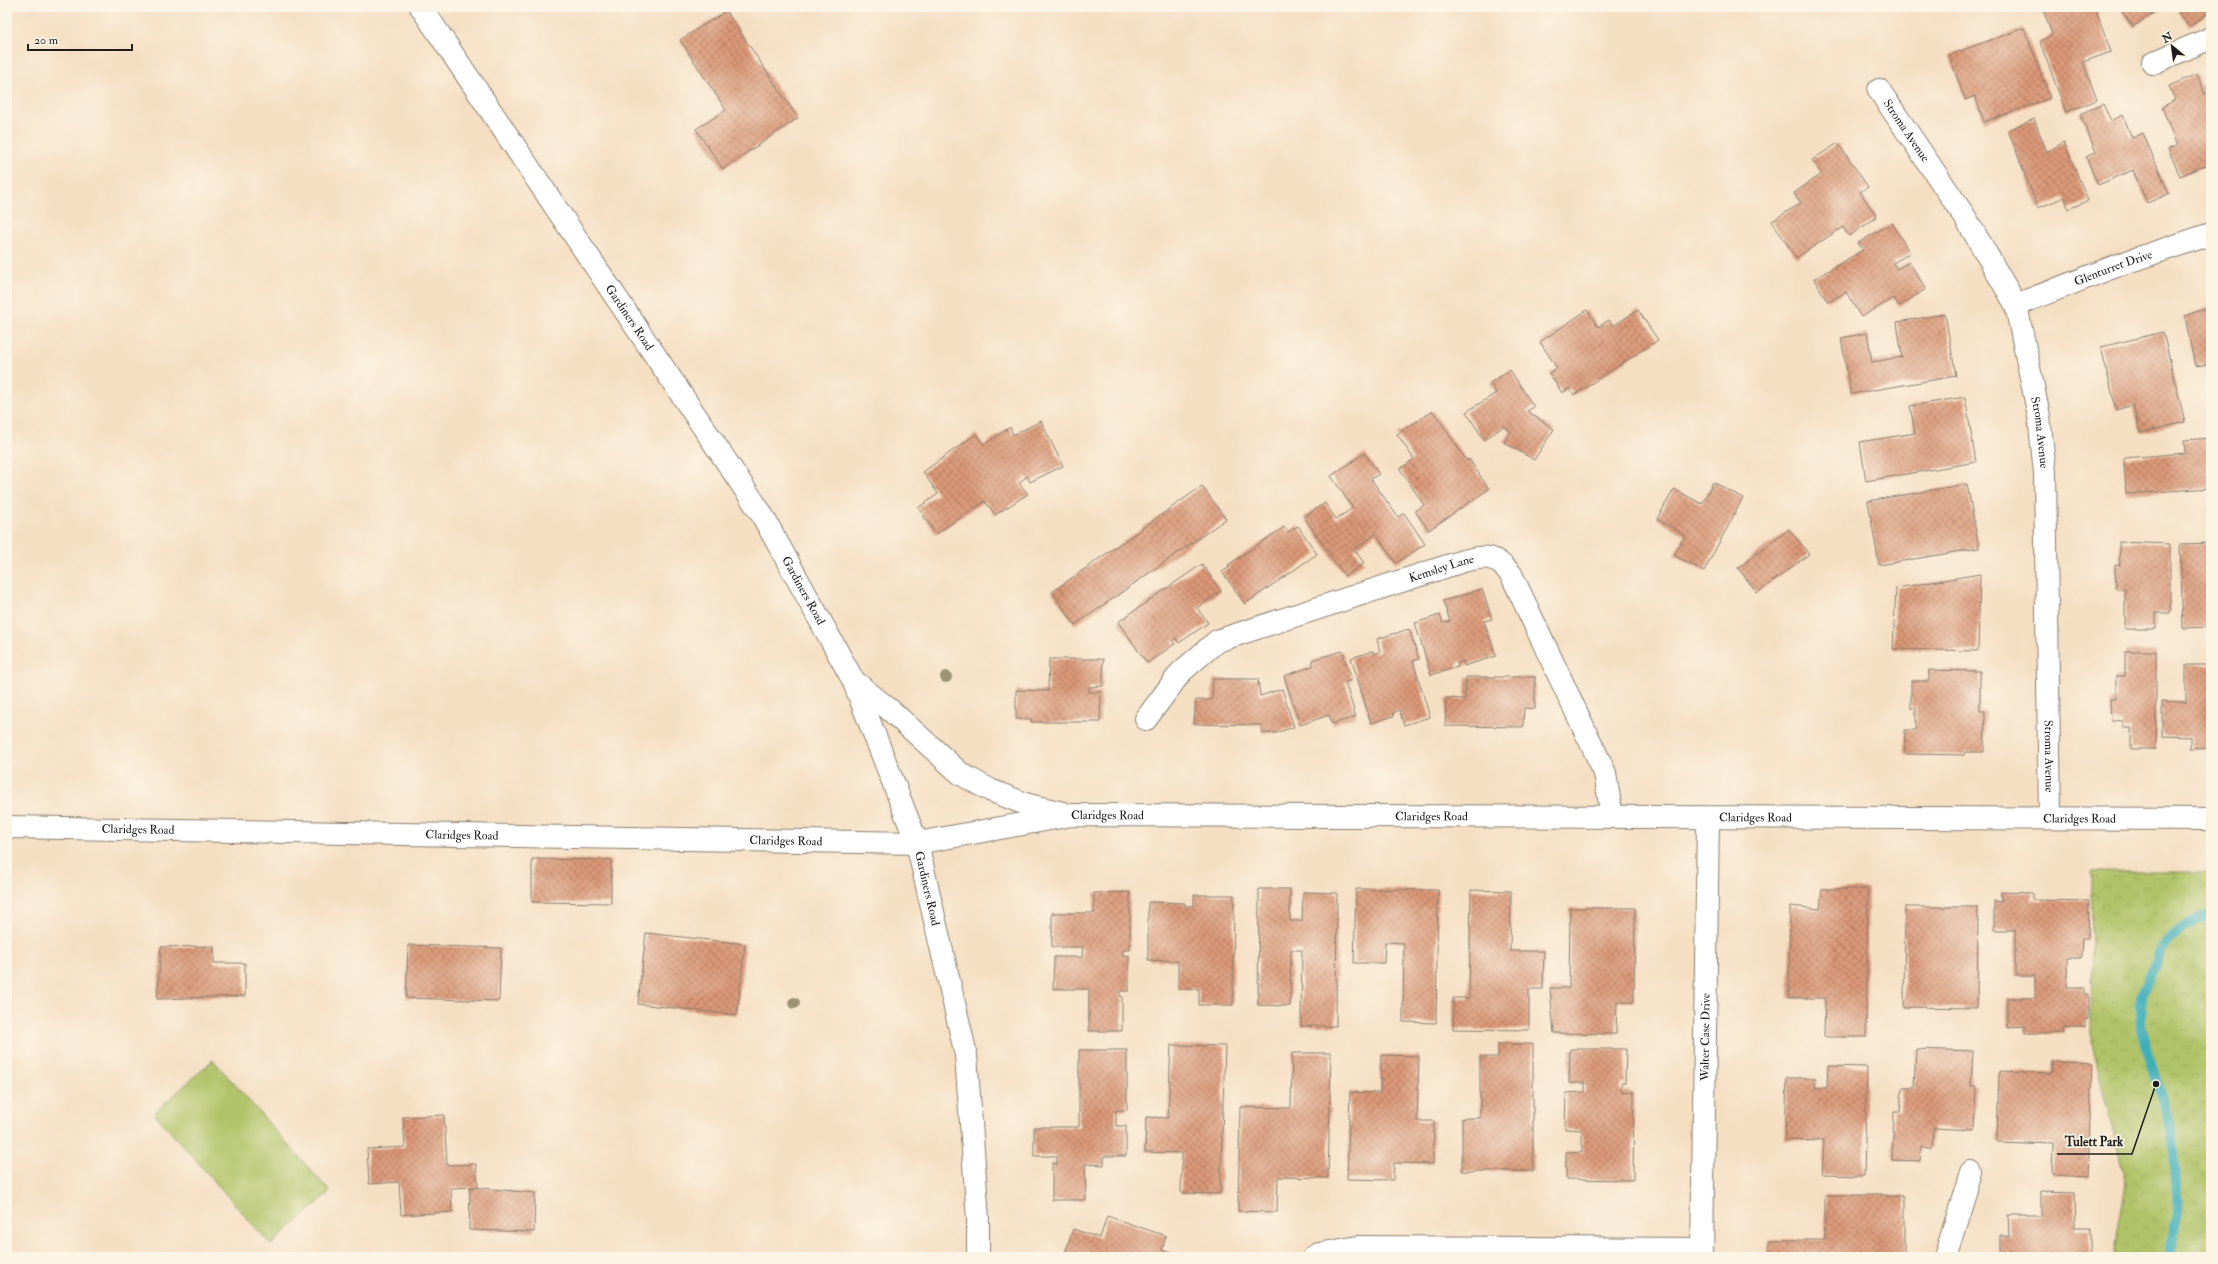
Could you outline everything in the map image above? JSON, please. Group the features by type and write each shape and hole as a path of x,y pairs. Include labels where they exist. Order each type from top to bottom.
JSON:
{"street":[{"name":"Gardiners Road","path":"421,7 761,513 853,680 917,843 966,1056 978,1219 978,1257"},
{"path":"2153,63 2211,38"},
{"name":"Stroma Avenue","path":"1879,90 1965,218 2016,305 2039,416 2045,473 2050,818"},
{"name":"Glenturret Drive","path":"2016,305 2121,264 2211,234"},
{"name":"Kemsley Lane","path":"1146,719 1181,672 1217,641 1480,556 1499,560 1511,574 1605,773 1612,817"},
{"path":"853,680 890,710 961,774 996,793 1028,805 1072,815"},
{"name":"Claridges Road","path":"7,827 917,843 1072,815 2211,819"},
{"name":"Walter Case Drive","path":"1702,1253 1708,818"},
{"path":"1945,1257 1971,1173"},
{"path":"1314,1257 1319,1254 1358,1247 1702,1253"}],"green space":[{"path":"2092,872 2211,872 2211,1257 2113,1257 2126,1184 2091,1042"},
{"path":"213,1060 330,1192 271,1245 154,1113"}],"building":[{"path":"2042,7 2095,7 2111,52 2083,62 2097,100 2066,112 2040,42 2052,34"},
{"path":"2119,7 2163,7 2133,27"},
{"path":"2175,7 2211,7 2211,11 2189,27"},
{"path":"726,11 798,118 723,169 696,129 726,110 680,40"},
{"path":"2024,28 2050,98 1984,122 1975,96 1965,100 1949,55"},
{"path":"2197,74 2205,94 2211,91 2211,163 2180,176 2168,149 2177,146 2162,107 2175,100 2169,86"},
{"path":"2103,104 2111,121 2123,115 2132,138 2143,133 2169,194 2147,203 2133,170 2098,185 2086,157 2096,152 2080,114"},
{"path":"2034,119 2047,152 2064,142 2088,201 2068,209 2065,197 2038,208 2008,130"},
{"path":"1838,143 1868,187 1860,192 1877,217 1849,236 1843,227 1796,258 1772,221 1801,203 1794,193 1822,174 1812,160"},
{"path":"1892,223 1910,253 1893,263 1897,269 1909,262 1926,289 1899,306 1894,298 1861,317 1846,292 1828,302 1814,279 1863,250 1858,243"},
{"path":"2211,306 2211,367 2210,364 2195,366 2185,316"},
{"path":"1587,310 1598,327 1609,320 1613,326 1638,310 1658,340 1574,395 1570,388 1562,393 1549,373 1557,368 1540,342"},
{"path":"1945,314 1956,376 1851,394 1841,338 1867,333 1872,362 1902,357 1897,322"},
{"path":"2163,332 2185,422 2140,433 2133,405 2116,410 2101,347"},
{"path":"1510,370 1534,407 1527,411 1554,429 1534,460 1504,442 1511,431 1504,426 1484,440 1466,412 1496,393 1490,383"},
{"path":"1965,397 1976,462 1866,481 1860,442 1915,433 1910,406"},
{"path":"1433,411 1467,461 1469,459 1489,489 1429,530 1415,511 1424,505 1400,469 1414,459 1397,434"},
{"path":"1041,421 1063,466 1030,482 1027,476 1019,483 1028,494 995,515 985,501 936,534 918,508 938,494 923,472 976,434 984,445 1010,427 1013,435"},
{"path":"2211,438 2211,488 2126,494 2124,458 2185,453 2184,440"},
{"path":"1365,453 1379,474 1371,479 1398,517 1404,513 1425,544 1396,563 1376,534 1354,549 1364,563 1345,576 1304,517 1325,503 1336,519 1353,508 1331,476"},
{"path":"1713,482 1743,498 1704,571 1674,555 1685,535 1657,519 1674,489 1702,504"},
{"path":"1967,484 1979,548 1879,565 1868,501"},
{"path":"1202,486 1226,519 1075,625 1052,592"},
{"path":"1298,526 1317,554 1245,604 1222,572 1230,567 1228,565 1284,527 1288,532"},
{"path":"1789,529 1809,554 1757,593 1738,568"},
{"path":"2119,542 2170,544 2170,613 2156,613 2156,629 2125,629 2125,589 2116,589 2115,565 2120,565"},
{"path":"2211,543 2211,627 2183,628 2180,544"},
{"path":"1202,564 1221,591 1197,608 1208,623 1179,643 1176,638 1172,641 1175,644 1147,663 1118,622"},
{"path":"1980,574 1978,651 1893,649 1896,588"},
{"path":"1482,589 1492,619 1484,621 1496,656 1464,666 1463,661 1457,663 1458,667 1431,675 1415,623 1440,615 1443,623 1450,621 1443,601"},
{"path":"1409,629 1419,659 1413,661 1430,717 1404,725 1399,710 1393,713 1394,716 1371,723 1351,658 1373,651 1374,654 1380,652 1377,639"},
{"path":"1342,651 1352,680 1345,682 1356,717 1332,724 1329,715 1300,725 1284,676 1313,666 1312,660"},
{"path":"2125,651 2156,651 2156,749 2131,749 2131,728 2123,728 2123,721 2111,720 2110,699 2116,699 2116,676 2125,676"},
{"path":"1049,659 1103,659 1103,686 1089,687 1089,692 1101,692 1100,722 1031,722 1032,719 1016,719 1016,690 1048,691"},
{"path":"2186,665 2211,665 2211,748 2191,749 2191,737 2162,736 2162,701 2186,702"},
{"path":"1929,670 1980,671 1980,711 1985,711 1984,752 1965,752 1964,755 1905,754 1905,730 1916,730 1916,708 1911,708 1911,681 1929,681"},
{"path":"1466,677 1535,677 1535,709 1524,708 1523,727 1445,726 1446,698 1465,699"},
{"path":"1213,679 1258,679 1260,696 1282,689 1294,727 1275,733 1262,733 1262,725 1194,724 1196,700 1212,700"},
{"path":"532,859 611,860 611,903 532,902"},
{"path":"1259,889 1290,889 1290,921 1302,921 1303,892 1337,893 1336,1026 1301,1026 1302,950 1291,950 1290,1006 1258,1005"},
{"path":"1356,889 1438,890 1436,1023 1403,1022 1404,943 1385,942 1384,963 1354,963"},
{"path":"1822,889 1868,889 1866,1037 1824,1037 1825,998 1789,998 1790,906 1820,909"},
{"path":"1471,890 1511,891 1510,951 1544,951 1543,989 1529,989 1529,1030 1453,1029 1453,998 1469,998"},
{"path":"1130,892 1130,950 1123,950 1123,956 1129,955 1129,991 1120,991 1120,996 1122,996 1122,1031 1089,1031 1089,989 1053,989 1054,957 1082,957 1083,947 1052,947 1052,913 1094,913 1094,893"},
{"path":"2001,892 2032,893 2032,900 2089,901 2088,938 2082,938 2081,958 2067,958 2067,987 2084,987 2084,994 2088,994 2088,1019 2085,1020 2085,1028 2064,1028 2064,1033 2025,1033 2025,1026 2007,1027 2007,998 2035,998 2035,976 2015,976 2015,930 1994,930 1994,901 2001,902"},
{"path":"1194,895 1234,895 1233,1005 1199,1005 1199,989 1178,989 1178,961 1148,960 1148,902 1185,903 1185,906 1194,906"},
{"path":"1905,907 1978,907 1977,1008 1904,1007"},
{"path":"1570,908 1635,908 1634,1002 1617,1002 1616,1034 1554,1033 1550,988 1569,988"},
{"path":"646,933 745,944 737,1015 638,1004"},
{"path":"408,945 501,948 499,1001 406,998"},
{"path":"214,946 214,963 245,963 245,996 157,999 161,947"},
{"path":"1498,1044 1533,1044 1533,1171 1462,1171 1462,1118 1480,1118 1480,1057 1498,1057"},
{"path":"1171,1045 1225,1046 1220,1194 1181,1193 1182,1153 1145,1152 1146,1117 1168,1118"},
{"path":"1570,1049 1626,1049 1625,1083 1621,1083 1621,1091 1634,1092 1633,1180 1566,1179 1566,1152 1582,1153 1582,1130 1565,1129 1566,1093 1585,1092 1585,1083 1569,1083"},
{"path":"1916,1049 1973,1051 1971,1086 1976,1086 1974,1130 1933,1128 1932,1148 1921,1147 1920,1161 1892,1160 1894,1112 1900,1112 1902,1088 1914,1088"},
{"path":"1079,1050 1127,1050 1127,1110 1116,1110 1116,1126 1126,1126 1126,1156 1104,1156 1104,1165 1085,1164 1086,1200 1052,1200 1052,1163 1057,1164 1057,1156 1034,1156 1034,1127 1079,1127"},
{"path":"1292,1053 1331,1053 1328,1178 1278,1177 1277,1212 1238,1211 1240,1107 1291,1108"},
{"path":"1381,1055 1419,1056 1417,1121 1434,1121 1433,1164 1394,1163 1393,1180 1347,1179 1350,1092 1380,1093"},
{"path":"2053,1061 2092,1062 2088,1177 2052,1175 2053,1144 1997,1142 1999,1071 2052,1073"},
{"path":"1828,1066 1867,1067 1864,1176 1822,1175 1824,1141 1785,1140 1787,1078 1816,1078 1815,1088 1827,1088"},
{"path":"444,1115 447,1165 476,1164 478,1187 451,1188 452,1212 401,1215 399,1182 369,1184 367,1149 405,1147 403,1117"},
{"path":"470,1187 535,1193 534,1232 469,1230"},
{"path":"2041,1192 2074,1193 2075,1230 2090,1230 2090,1257 2000,1257 2000,1236 2010,1236 2009,1216 2041,1216"},
{"path":"1825,1195 1905,1195 1905,1257 1769,1257 1769,1240 1825,1240"},
{"path":"1107,1216 1166,1236 1162,1250 1180,1257 1064,1257 1073,1229 1100,1238"}],"waterway":[{"path":"2169,1257 2178,1211 2173,1137 2141,1026 2141,995 2162,949 2179,929 2198,919 2211,915"}],"place":[{"name":"Tulett Park","path":"2156,1084"}]}
